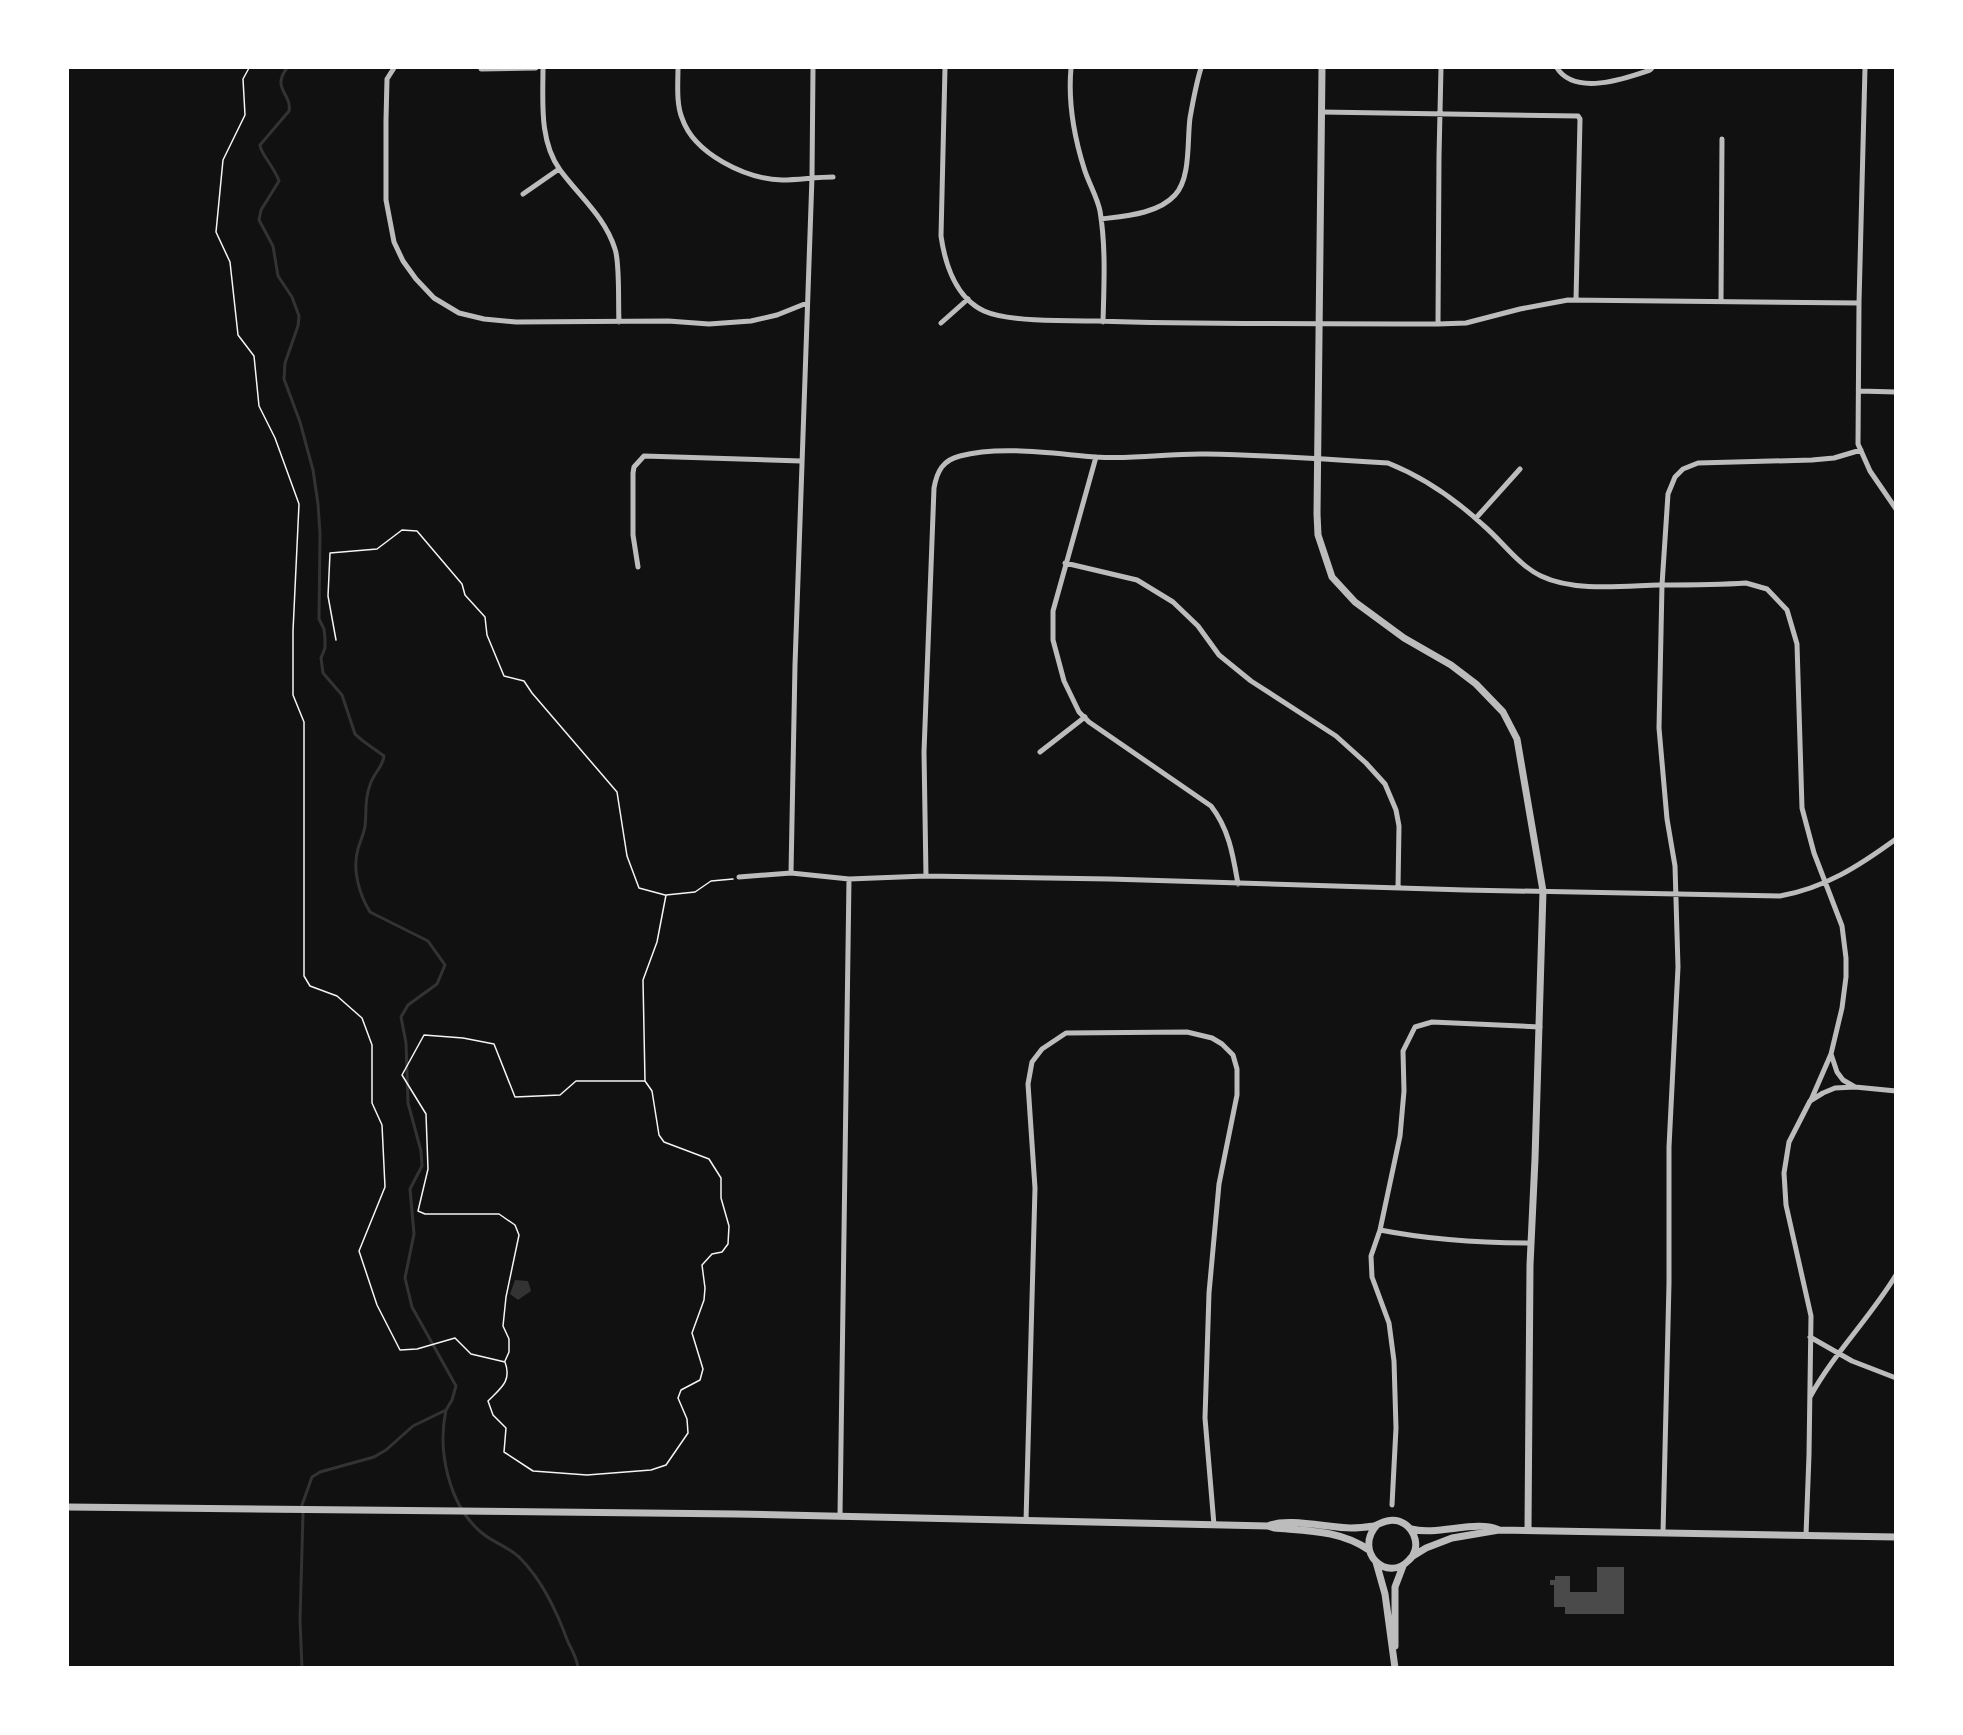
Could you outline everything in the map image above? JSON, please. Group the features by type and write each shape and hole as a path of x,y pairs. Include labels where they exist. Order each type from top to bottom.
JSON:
{"street":[{"path":"394,68 387,79 386,200 394,242 403,261 416,279 434,298 459,313 484,319 516,322 668,321 709,324 752,321 777,315 807,303"},
{"path":"481,69 536,68"},
{"path":"543,68 545,130 559,169 596,212 617,252 619,322"},
{"path":"678,68 681,117 693,138 714,158 743,172 781,180 832,177"},
{"path":"791,873 794,674 812,177 813,68"},
{"path":"945,68 940,236 951,274 968,299 982,310 996,316 1103,322 1438,324 1466,323 1520,309 1576,300 1859,303"},
{"path":"1071,68 1069,87 1074,126 1084,168 1101,219 1104,254 1103,322"},
{"path":"1101,219 1132,215 1165,203 1183,184 1190,120 1201,68"},
{"path":"1322,68 1318,535 1332,576 1355,602 1404,638 1459,671 1476,684 1503,712 1517,739 1543,891 1531,1243 1528,1530"},
{"path":"1438,324 1441,68"},
{"path":"1557,68 1563,76 1578,83 1624,79 1652,68"},
{"path":"1865,68 1858,444 1870,471 1896,509"},
{"path":"1321,112 1578,116 1580,119 1576,300"},
{"path":"1720,302 1722,139"},
{"path":"523,194 559,169"},
{"path":"941,323 968,299"},
{"path":"1859,391 1896,392"},
{"path":"1663,1533 1669,1283 1669,1148 1678,967 1675,866 1667,819 1659,728 1662,585 1668,494 1673,480 1683,469 1698,463 1834,458 1860,450"},
{"path":"926,876 924,752 933,488 939,469 945,462 959,456 1012,452 1096,457 1206,454 1388,463 1404,469 1433,486 1476,518 1527,567 1541,577 1562,583 1595,587 1746,583 1756,585 1773,594 1787,610 1795,636 1800,681 1802,808 1814,853 1842,926 1846,958 1842,1008 1831,1054 1789,1142 1784,1173 1786,1205 1811,1316 1806,1535"},
{"path":"638,567 633,535 633,473 634,466 644,456 801,461"},
{"path":"1096,457 1053,611 1053,640 1064,681 1079,712 1084,717 1211,806 1227,832 1238,884"},
{"path":"1476,518 1520,469"},
{"path":"1888,498 1896,494"},
{"path":"1065,563 1137,580 1165,596 1198,626 1220,655 1251,681 1336,736 1366,763 1385,784 1396,810 1399,826 1398,888"},
{"path":"1040,752 1084,717"},
{"path":"739,877 791,873 849,879 926,876 1110,879 1780,896 1798,893 1827,882 1865,862 1896,839"},
{"path":"840,1516 849,879"},
{"path":"1392,1505 1395,1428 1394,1361 1389,1323 1372,1277 1371,1256 1380,1230 1400,1136 1404,1092 1403,1051 1415,1027 1432,1022 1540,1027"},
{"path":"1026,1521 1035,1188 1029,1084 1032,1062 1042,1049 1066,1033 1187,1032 1212,1038 1222,1044 1233,1055 1237,1070 1237,1095 1219,1184 1207,1340 1205,1418 1214,1525"},
{"path":"1831,1054 1837,1072 1843,1080 1855,1087"},
{"path":"1810,1101 1835,1088 1855,1087 1896,1091"},
{"path":"1380,1230 1427,1239 1531,1243"},
{"path":"1810,1399 1821,1377 1896,1275"},
{"path":"1810,1337 1878,1373 1896,1378"},
{"path":"68,1507 748,1514 1268,1526 1339,1535 1369,1550 1376,1562 1385,1594 1395,1668"},
{"path":"1268,1526 1274,1523 1352,1528 1395,1520 1411,1529 1416,1544 1413,1556"},
{"path":"1369,1550 1369,1536 1377,1525"},
{"path":"1411,1529 1430,1532 1494,1527 1499,1530"},
{"path":"1393,1651 1395,1645 1395,1587 1404,1565 1413,1556 1452,1538 1499,1530 1896,1537"},
{"path":"1376,1562 1390,1568 1404,1565"}],"path":[{"path":"249,68 243,79 245,115 223,160 216,232 230,262 238,335 254,356 259,406 275,438 299,504 293,631 293,695 304,722 304,976 310,986 337,996 362,1018 372,1045 372,1103 382,1125 385,1186 359,1251 377,1305 395,1341 400,1350 417,1349 455,1338 471,1354 504,1362"},
{"path":"336,640 328,596 330,553 377,549 402,530 417,531 462,584 465,595 485,617 487,635 504,676 524,681 617,792 627,856 639,888 666,895 695,892 711,881 739,877"},
{"path":"645,1081 576,1081 560,1095 514,1097 494,1044 464,1038 424,1035 402,1075 426,1114 428,1169 418,1211 425,1214 500,1214 514,1226 519,1235 506,1297 503,1326 509,1339 509,1352 504,1362 508,1372 504,1385 488,1401 493,1415 506,1428 504,1452 533,1470 587,1475 651,1470 666,1465 688,1433 687,1419 678,1398 681,1390 700,1380 703,1369 692,1333 704,1300 702,1265 712,1254 722,1252 728,1244 729,1226 721,1198 722,1178 709,1159 663,1142 659,1135 652,1091 645,1081 643,980 657,942 666,895"}],"shaded area":[{"path":"515,1280 528,1281 531,1291 518,1300 510,1294"}],"building":[{"path":"1597,1567 1624,1567 1624,1614 1565,1614 1565,1607 1554,1607 1554,1585 1550,1585 1550,1580 1555,1580 1555,1576 1570,1576 1570,1592 1597,1592"}],"waterway":[{"path":"287,68 281,86 288,100 289,111 260,145 279,181 261,210 259,220 273,246 278,276 292,297 299,316 298,326 285,363 284,379 300,422 313,470 318,504 319,619 324,629 325,639 325,648 321,658 323,673 342,695 355,734 384,756 382,764 371,781 367,796 364,829 356,857 358,881 370,912 428,941 445,965 437,984 408,1005 401,1017 406,1043 408,1103 421,1151 422,1166 410,1189 414,1234 405,1278 412,1307 456,1386 446,1410 413,1426 386,1450 374,1457 320,1472 312,1477 302,1505 300,1620 302,1668"},
{"path":"446,1410 443,1443 445,1460 448,1477 461,1508 482,1533 516,1554 536,1577 554,1608 578,1668"}]}
